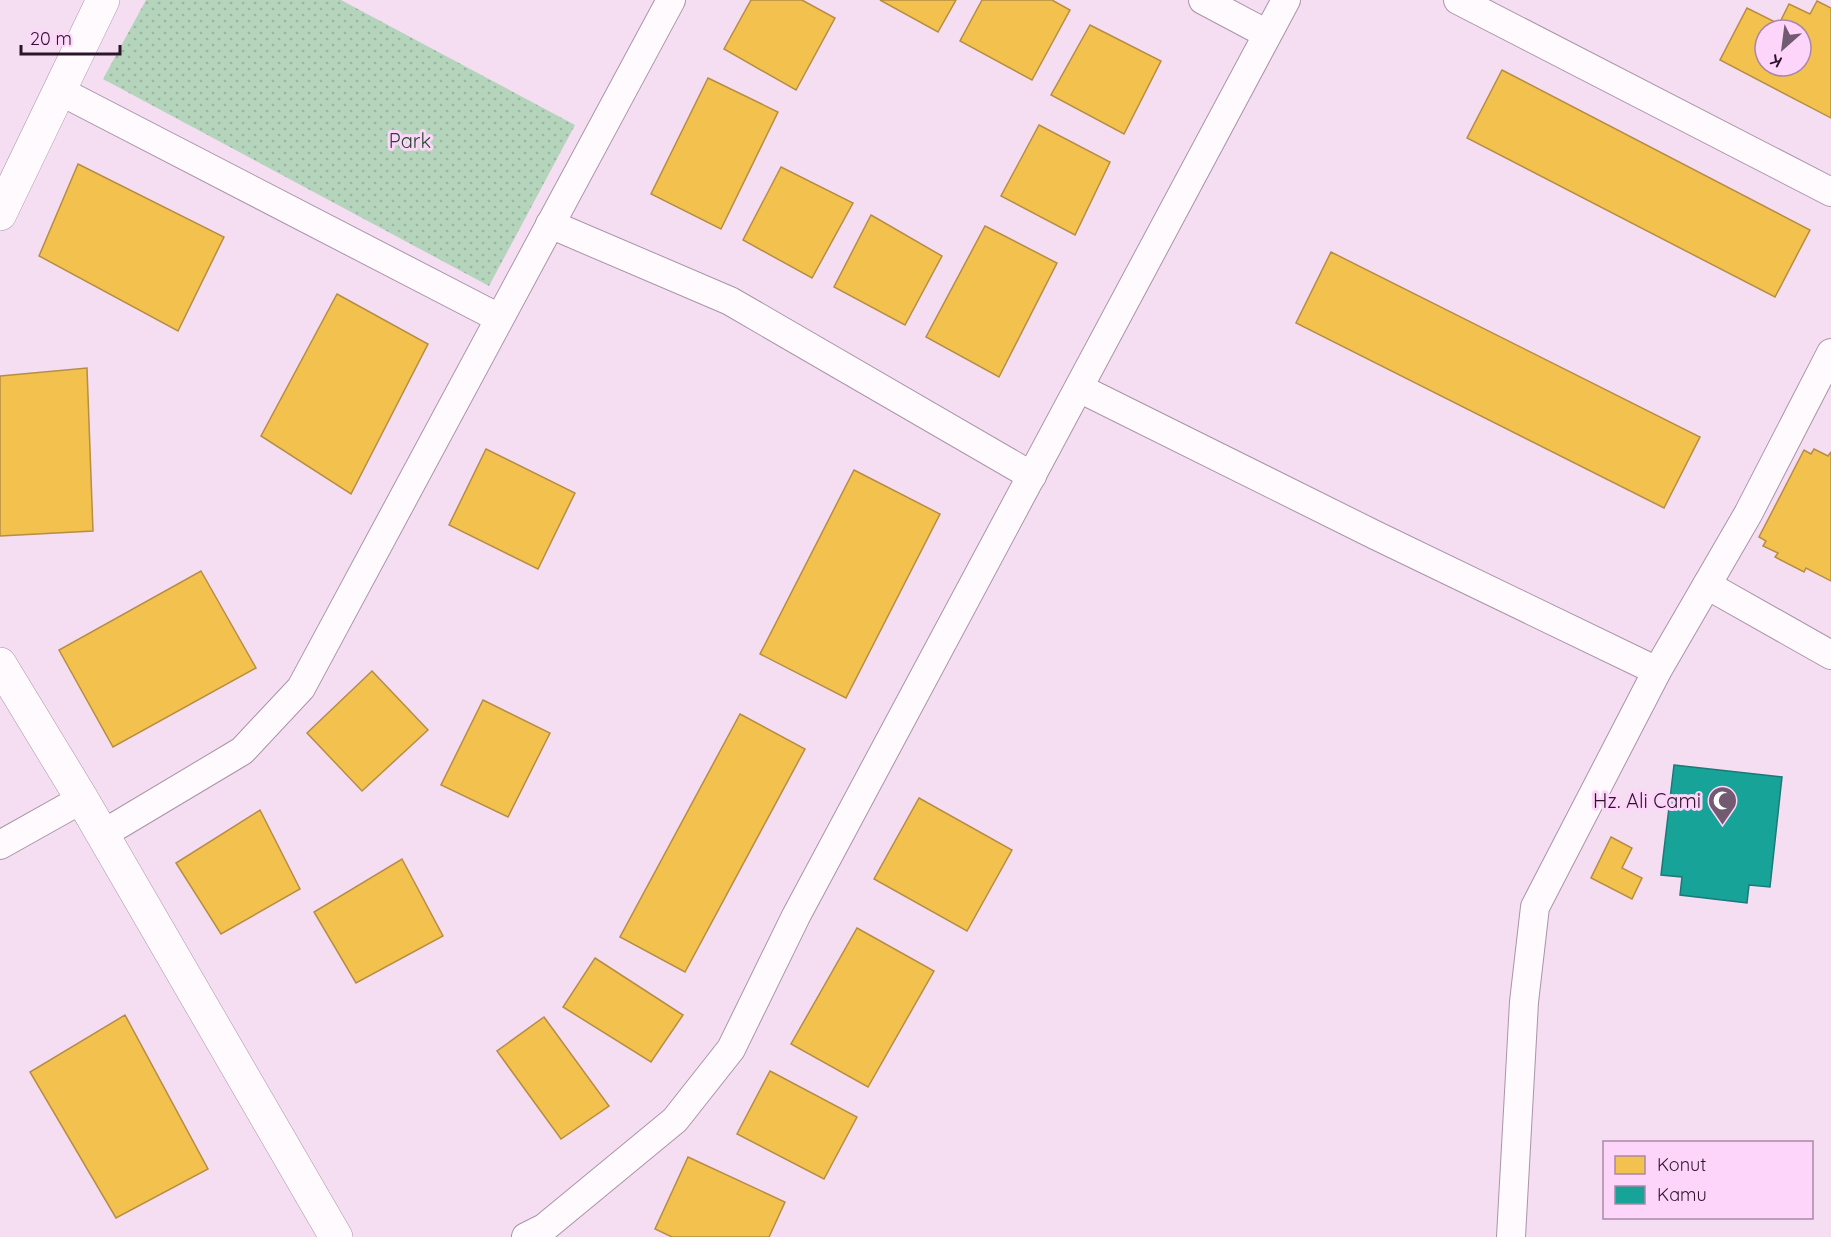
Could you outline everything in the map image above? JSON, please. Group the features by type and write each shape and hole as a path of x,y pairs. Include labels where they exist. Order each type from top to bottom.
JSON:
{"street":[{"path":"103,834 242,751 301,688 670,0"},
{"path":"1203,0 1267,34"},
{"path":"526,1237 544,1228 675,1120 731,1049 796,915 1286,0"},
{"path":"1458,0 1831,192"},
{"path":"0,214 101,1"},
{"path":"60,91 499,318"},
{"path":"550,224 730,301 1032,476"},
{"path":"1511,1237 1524,1002 1535,908 1657,671 1748,514 1831,352"},
{"path":"1079,388 1375,535 1657,671"},
{"path":"1707,585 1831,655"},
{"path":"0,664 103,834 336,1237"},
{"path":"0,844 82,799"}],"green space":[{"name":"Park","path":"146,0 341,0 575,125 489,286 103,79"}],"building: Konut":[{"path":"751,0 802,0 835,18 796,90 724,49"},
{"path":"880,0 956,0 938,32"},
{"path":"982,0 1052,0 1070,10 1032,80 960,41"},
{"path":"1817,1 1831,8 1831,118 1754,78 1813,78 1813,18 1782,18 1789,4 1810,14"},
{"path":"1747,8 1767,18 1753,18 1753,77 1720,60"},
{"path":"1090,25 1161,61 1124,134 1051,95"},
{"path":"1502,70 1810,230 1775,297 1467,138"},
{"path":"708,78 778,112 721,229 651,194"},
{"path":"1039,125 1110,162 1075,235 1001,196"},
{"path":"78,164 224,237 178,331 39,256"},
{"path":"781,167 853,203 812,278 743,240"},
{"path":"871,215 942,256 905,325 834,287"},
{"path":"985,226 1057,263 999,377 926,337"},
{"path":"1331,252 1700,437 1664,508 1296,323"},
{"path":"337,294 428,344 351,494 261,436"},
{"path":"87,368 93,531 0,536 0,376"},
{"path":"486,449 575,493 538,569 449,525"},
{"path":"1814,449 1828,456 1831,452 1831,581 1806,568 1804,572 1775,557 1778,553 1763,546 1766,541 1759,537 1804,450 1811,454"},
{"path":"854,470 940,514 846,698 760,654"},
{"path":"201,571 256,668 113,747 59,650"},
{"path":"372,671 428,730 362,791 307,733"},
{"path":"483,700 550,733 508,817 441,785"},
{"path":"740,714 805,749 685,972 620,937"},
{"path":"919,798 1012,850 967,931 874,879"},
{"path":"260,810 300,889 221,934 176,863"},
{"path":"1611,837 1632,848 1622,868 1642,878 1632,899 1591,878"},
{"path":"402,859 443,936 356,983 314,912"},
{"path":"857,928 934,971 868,1087 791,1044"},
{"path":"595,958 683,1015 651,1062 563,1007"},
{"path":"125,1015 208,1169 116,1218 30,1072"},
{"path":"544,1017 609,1106 561,1139 497,1051"},
{"path":"770,1071 857,1117 824,1179 737,1134"},
{"path":"688,1157 785,1202 769,1237 672,1237 655,1229"}],"building: Kamu":[{"name":"Hz. Ali Cami","path":"1674,765 1782,777 1770,887 1749,885 1747,903 1680,895 1682,877 1661,875"}],"place":[{"name":"Hz. Ali Cami","path":"1722,826"}]}
